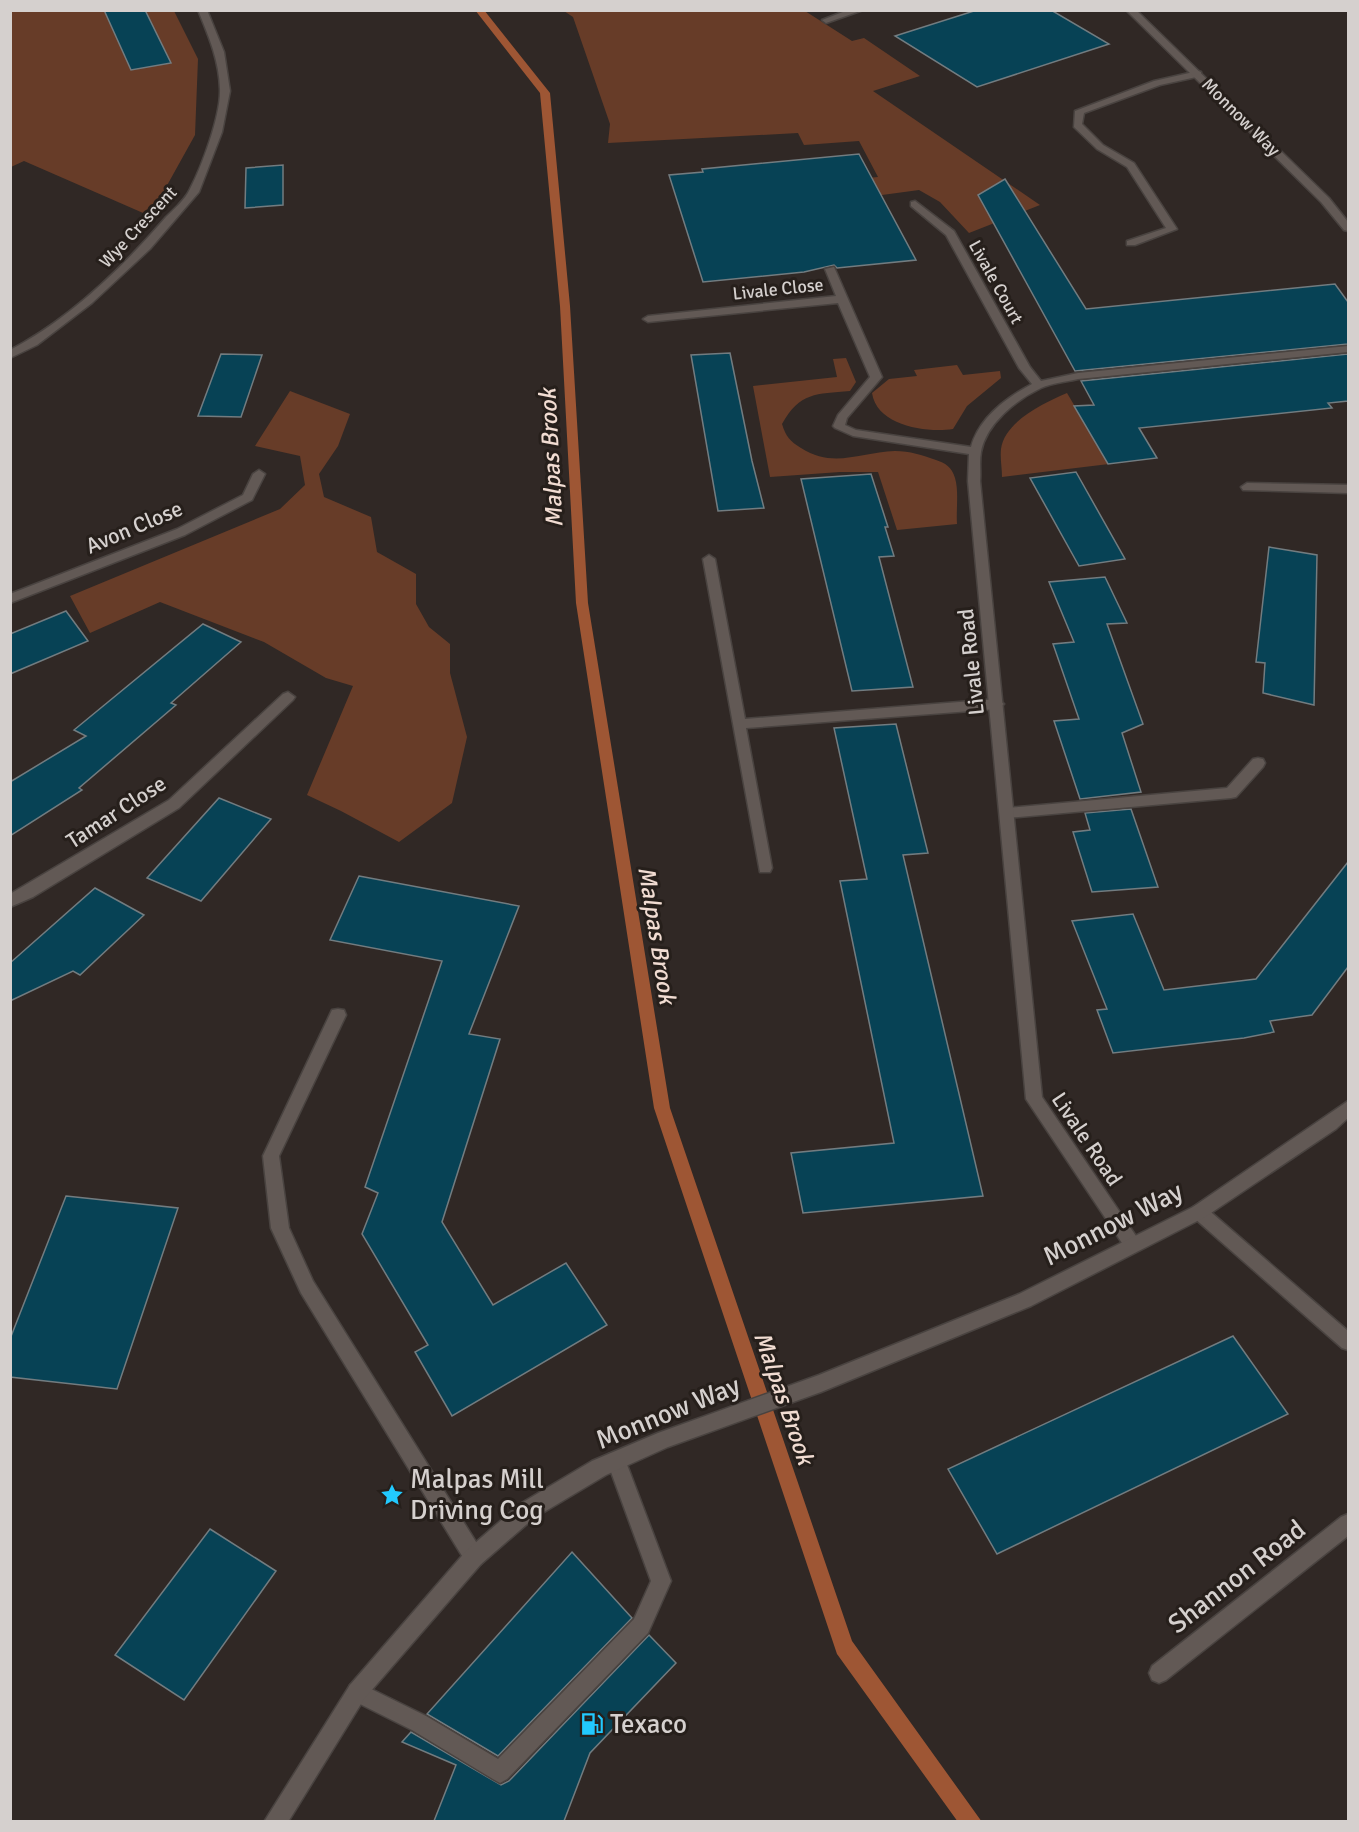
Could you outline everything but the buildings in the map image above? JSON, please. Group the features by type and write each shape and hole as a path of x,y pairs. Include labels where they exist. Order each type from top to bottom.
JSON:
{"street":[{"name":"Wye Crescent","path":"10,355 33,343 88,301 146,247 194,192 217,132 225,91 220,52 202,10"},
{"path":"826,20 859,10"},
{"name":"Monnow Way","path":"1130,10 1325,200 1348,228"},
{"path":"1131,243 1172,229 1131,165 1100,147 1077,124 1080,111 1157,83 1198,74"},
{"name":"Livale Court","path":"915,204 950,232 1025,368 1039,385"},
{"path":"830,269 842,299"},
{"name":"Livale Close","path":"648,319 842,299 876,377 842,417 839,426 853,434 975,451"},
{"name":"Livale Road","path":"1132,1244 1034,1099 974,481 975,451 985,430 997,416 1024,393 1039,385 1078,376 1348,349"},
{"name":"Avon Close","path":"10,599 180,532 248,497 258,474"},
{"path":"1247,488 1348,489"},
{"path":"709,559 765,868"},
{"name":"Tamar Close","path":"10,901 28,893 174,804 288,697"},
{"path":"738,724 997,705"},
{"path":"1007,813 1231,793 1258,763"},
{"path":"338,1015 271,1156 280,1228 308,1287 474,1557"},
{"name":"Monnow Way","path":"275,1821 357,1692 474,1557 528,1511 616,1461 665,1439 821,1383 1024,1300 1199,1212 1330,1124 1348,1108"},
{"path":"1199,1212 1348,1342"},
{"path":"357,1692 419,1723 500,1772 641,1626 661,1581 616,1461"},
{"name":"Shannon Road","path":"1159,1673 1348,1524"}],"shaded area":[{"path":"11,11 174,11 198,59 195,135 150,216 24,161 11,167"},
{"path":"564,11 805,11 852,41 864,38 920,76 873,91 1040,205 969,233 940,202 919,190 882,195 856,207 724,192 878,177 859,141 804,145 798,133 608,143 610,124 573,17"},
{"path":"846,358 856,382 850,391 818,394 802,400 795,406 782,424 791,441 813,454 825,457 847,458 900,451 921,455 942,463 950,468 955,478 957,524 897,530 878,472 770,477 753,386 837,377 833,359"},
{"path":"957,365 963,375 1000,371 1001,378 967,406 953,429 930,430 904,425 883,413 876,404 872,393 889,379 917,376 914,370"},
{"path":"290,391 350,414 338,446 319,474 324,497 371,517 377,552 416,574 416,604 429,627 450,644 450,673 467,737 452,803 399,842 307,795 353,686 326,678 264,642 160,602 90,633 70,596 280,509 305,485 300,456 255,446"},
{"path":"1067,393 1109,464 1002,477 1001,449 1010,430 1027,414"}],"waterway":[{"name":"Malpas Brook","path":"479,10 545,93 565,306 582,603 662,1108 844,1647 971,1822"}],"place":[{"name":"Malpas Mill Driving Cog","path":"392,1495"},
{"name":"Texaco","path":"592,1724"}]}
